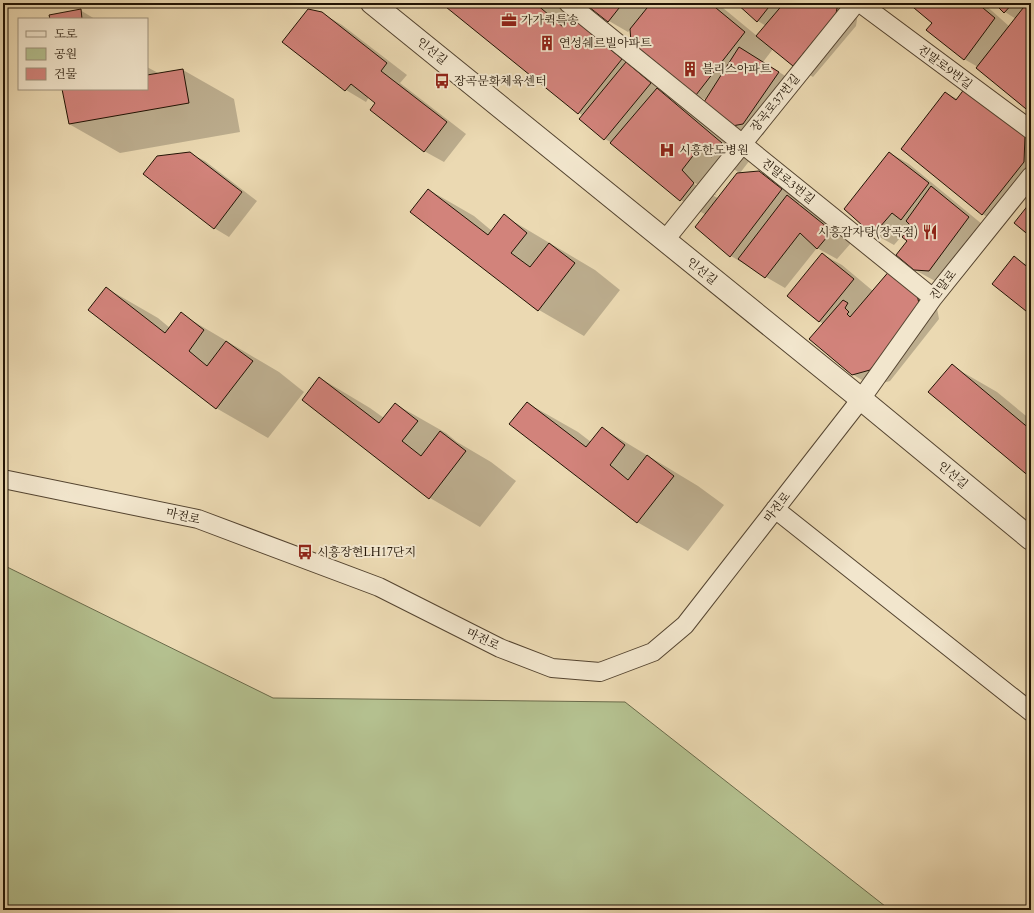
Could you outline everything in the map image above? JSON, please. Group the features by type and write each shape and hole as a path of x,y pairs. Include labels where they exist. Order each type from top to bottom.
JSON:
{"street":[{"name":"인선길","path":"372,3 861,399 1031,540"},
{"name":"진말로3번길","path":"568,3 933,298"},
{"name":"장곡로37번길","path":"665,240 856,3"},
{"name":"진말로9번길","path":"860,3 1031,130"},
{"name":"진말로","path":"861,399 933,298 1028,184"},
{"name":"마전로","path":"3,479 198,519 379,587 506,650 552,668 600,672 653,652 685,625 861,399"},
{"path":"775,509 1031,712"}],"green space":[{"path":"3,565 273,698 625,702 890,910 3,910"}],"building":[{"name":"연성쉐르빌아파트","path":"441,3 535,3 563,27 571,17 622,59 578,114"},
{"path":"584,3 623,3 608,22"},
{"name":"블리스아파트","path":"651,3 710,3 745,32 696,95 631,42 630,29"},
{"path":"736,3 772,3 757,22"},
{"path":"784,3 838,3 836,14 793,66 756,36"},
{"path":"908,3 977,3 995,18 964,60 926,30 932,23"},
{"path":"994,3 1013,3 1004,13"},
{"path":"1027,3 1031,3 1031,113 976,68"},
{"path":"81,9 82,18 50,18 49,15"},
{"path":"308,9 322,12 387,63 381,71 447,122 424,152 370,110 375,103 351,84 345,91 282,42"},
{"path":"739,47 779,72 743,124 732,126 704,102"},
{"path":"626,62 651,83 604,140 579,119"},
{"path":"183,69 189,103 69,124 62,90 148,90 148,75"},
{"name":"시흥한도병원","path":"657,88 722,143 712,157 699,148 682,170 694,183 680,201 610,143"},
{"path":"965,88 1025,136 1024,162 982,215 901,149 945,92 956,100"},
{"path":"190,152 242,192 214,229 143,174 157,156"},
{"path":"889,152 929,183 901,220 892,213 873,235 844,209"},
{"path":"759,171 782,189 730,257 695,227 737,173"},
{"path":"931,186 969,217 929,271 914,270 896,255 907,241 902,237 911,226 906,221"},
{"path":"428,189 488,235 504,214 527,233 511,253 530,267 549,243 575,263 538,311 410,212"},
{"path":"787,195 832,231 817,249 800,233 765,278 738,259"},
{"path":"1029,204 1031,206 1031,237 1014,223"},
{"path":"822,253 854,279 819,322 787,296"},
{"path":"1014,256 1031,270 1031,315 992,284"},
{"path":"891,269 916,290 920,308 870,370 852,375 809,339 843,300 848,303 845,308 849,312 847,314 850,317"},
{"path":"106,287 165,333 181,312 204,330 189,351 207,366 226,341 253,361 216,409 88,310"},
{"path":"952,364 1031,430 1031,478 928,392"},
{"path":"319,377 379,423 395,403 418,421 402,441 421,456 440,431 466,451 429,499 302,400"},
{"path":"527,402 586,447 602,427 625,445 610,465 628,480 647,455 674,476 637,523 509,424"}],"place":[{"name":"가가퀵특송","path":"509,20"},
{"name":"연성쉐르빌아파트","path":"547,43"},
{"name":"블리스아파트","path":"690,69"},
{"name":"장곡문화체육센터","path":"442,81"},
{"name":"시흥한도병원","path":"667,150"},
{"name":"시흥감자탕(장곡점)","path":"930,232"},
{"name":"시흥장현LH17단지","path":"305,552"}]}
